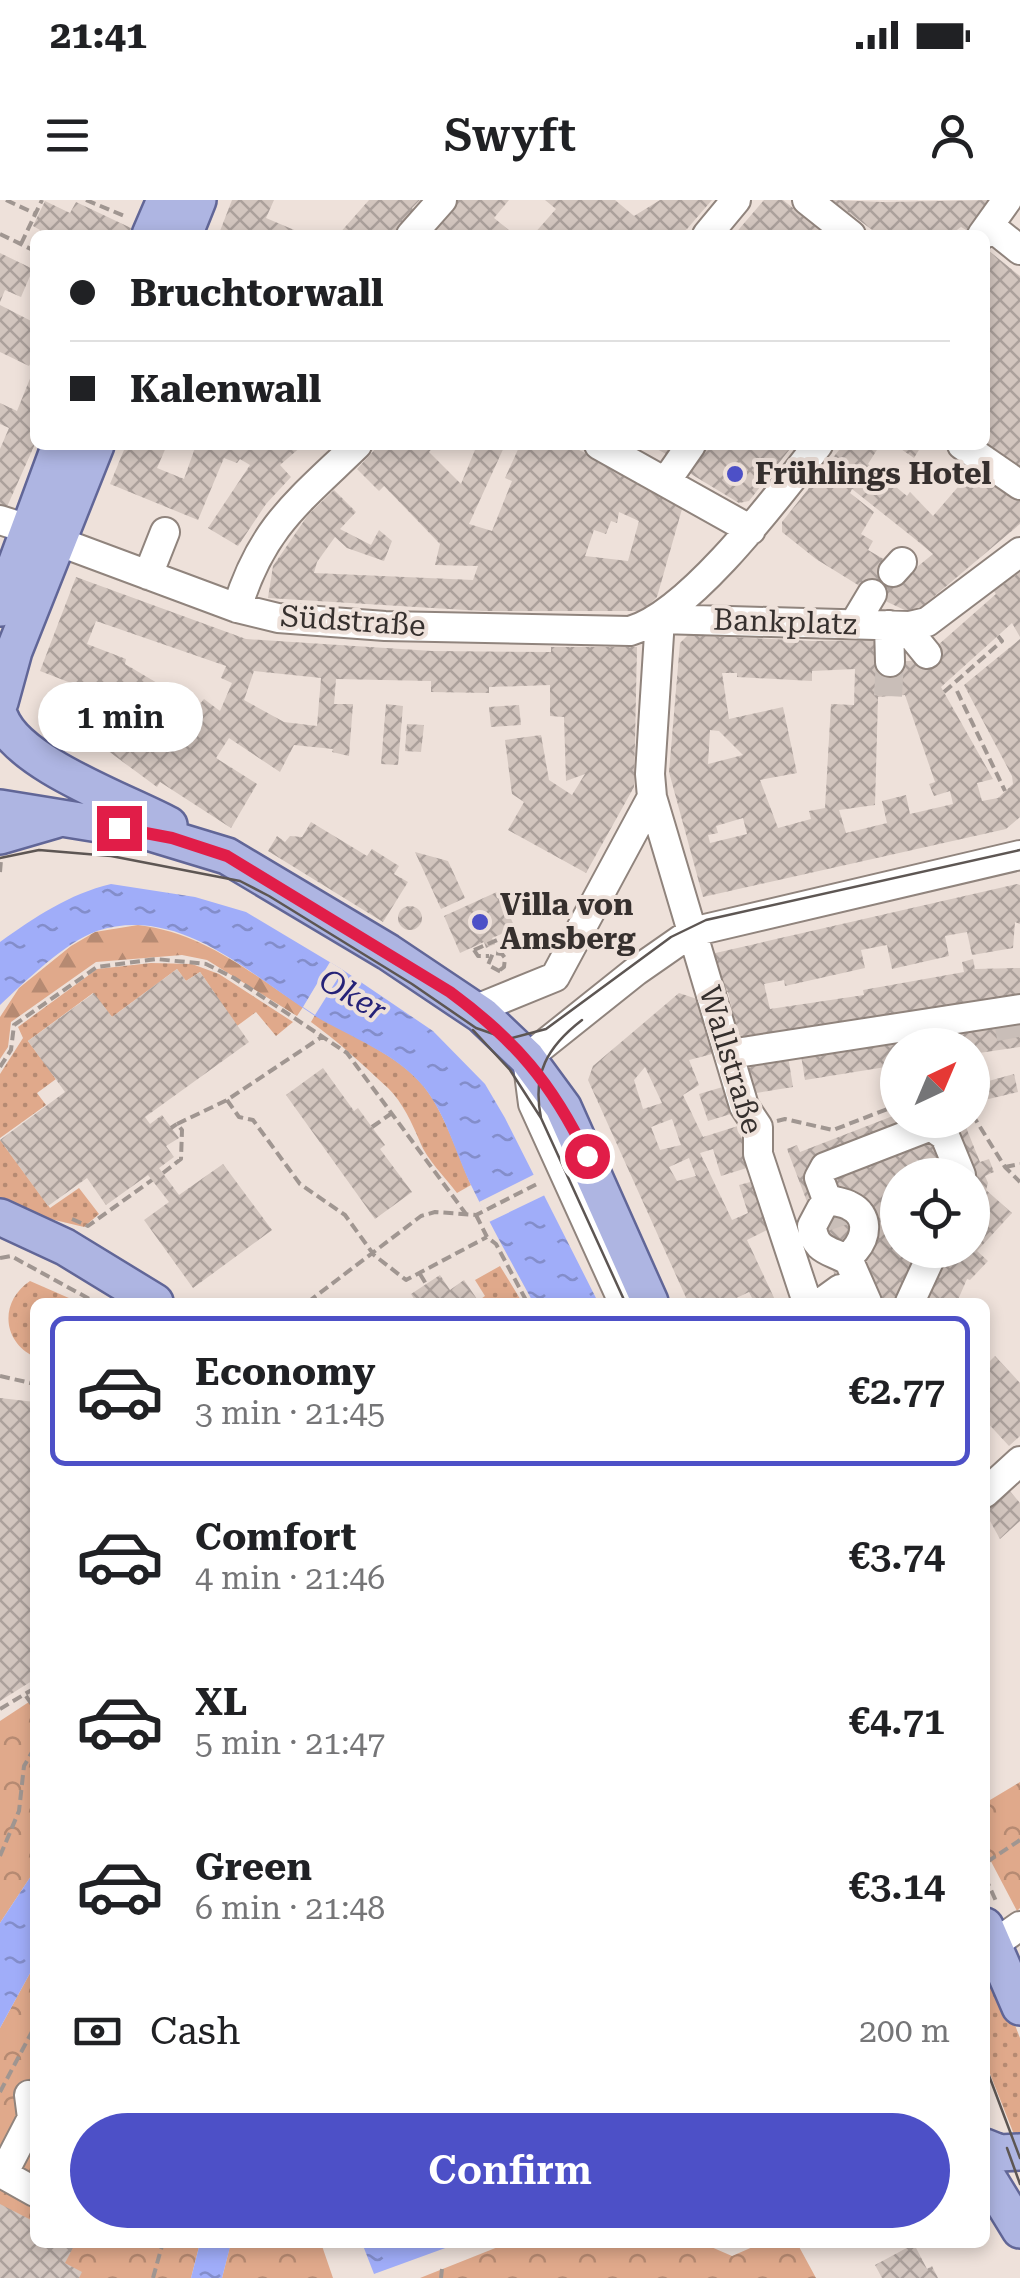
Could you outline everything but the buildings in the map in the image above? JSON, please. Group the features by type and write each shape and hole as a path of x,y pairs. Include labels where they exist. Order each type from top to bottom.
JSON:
{"main road":[{"path":"142,228 165,200"},
{"path":"186,230 198,200"},
{"path":"0,608 58,450"},
{"path":"0,702 14,651 28,530 92,450"},
{"path":"0,717 9,735 35,758 269,879 474,1010 527,1058 568,1116 648,1298"},
{"path":"0,808 148,832 213,850"},
{"path":"0,836 60,818"},
{"path":"6,1222 107,1270 149,1298"},
{"path":"1000,1932 1020,2007"},
{"path":"990,2149 1020,2152"},
{"path":"990,2180 1020,2230"}],"street":[{"path":"168,230 182,200"},
{"path":"415,230 442,200"},
{"path":"711,230 736,200"},
{"path":"807,200 846,230"},
{"path":"986,230 1007,200"},
{"path":"990,232 1020,250"},
{"path":"237,608 248,572 278,521 352,450"},
{"path":"608,450 751,530"},
{"path":"666,482 687,450"},
{"path":"474,1010 555,977 651,786 660,619 751,530 814,450"},
{"path":"970,450 1020,485"},
{"name":"Südstraße","path":"28,530 237,608 298,621 630,631 660,619"},
{"path":"148,574 165,532"},
{"path":"900,626 927,622 1020,552"},
{"path":"854,624 872,594"},
{"name":"Bankplatz","path":"660,619 900,626"},
{"path":"900,626 928,654"},
{"path":"890,662 900,626"},
{"name":"Wallstraße","path":"651,786 744,1106 758,1126 758,1154 806,1298"},
{"path":"621,1298 532,1104 527,1058 692,932 1020,856"},
{"path":"730,1054 1020,1009"},
{"path":"855,1250 864,1236 863,1219 852,1206 826,1197 819,1178 825,1167 931,1126 946,1136 954,1158"},
{"path":"821,1209 812,1226 816,1243 822,1250 849,1261 864,1298"},
{"path":"912,1298 926,1268"},
{"path":"990,1488 1020,1461"},
{"path":"29,2095 30,2103"},
{"path":"30,2122 3,2174 30,2189"},
{"path":"990,2177 1020,2204"}],"path":[{"path":"6,200 37,214"},
{"path":"21,244 42,200"},
{"path":"86,200 142,228"},
{"path":"0,234 30,248"},
{"path":"944,692 1002,640 998,636"},
{"path":"957,691 1005,791"},
{"path":"504,936 505,944 498,952 478,956 474,950 504,936"},
{"path":"489,956 491,968 500,970 506,962 498,952"},
{"path":"0,1067 11,1050 14,1025 97,967 156,959 206,964 347,1053 466,1214"},
{"path":"163,1173 181,1159 182,1130 174,1126 227,1100 323,1036"},
{"path":"227,1100 239,1117 253,1120 300,1184 345,1214 374,1254 406,1280 487,1237"},
{"path":"758,1126 785,1119 833,1130 880,1111"},
{"path":"372,1127 392,1113"},
{"path":"987,1138 1005,1168 1020,1182"},
{"path":"1005,1168 1020,1164"},
{"path":"70,1219 88,1226 152,1180"},
{"path":"314,1298 421,1216 436,1212 476,1216 540,1182"},
{"path":"476,1216 487,1237 496,1244 524,1298"},
{"path":"0,1258 11,1256 88,1298"},
{"path":"420,1274 426,1284"},
{"path":"0,1376 30,1383"},
{"path":"0,1709 30,1692"},
{"path":"26,1696 30,1702"},
{"path":"0,1856 19,1811 24,1766 30,1756"},
{"path":"990,1859 1020,1840"},
{"path":"0,2092 30,2035"},
{"path":"153,2278 160,2248"},
{"path":"441,2278 442,2269"}],"green space":[{"path":"138,925 162,929 205,945 303,1007 297,1016 207,960 182,955 96,962 11,1022 8,1047 0,1059 0,1017 19,988 95,932"},
{"path":"151,963 192,964 219,974 293,1022 276,1036 256,1012 237,1026 200,972 186,981 177,969 112,1017 93,993 28,1041 56,1079 37,1093 46,1105 0,1138 0,1074 23,1038 18,1027 97,969"},
{"path":"315,1015 388,1056 415,1076 439,1110 471,1185 457,1193 427,1155 393,1094 311,1022"},
{"path":"0,1140 50,1208 79,1188 99,1214 84,1227 0,1207"},
{"path":"500,1266 520,1298 482,1298 485,1296 475,1280"},
{"path":"30,1281 69,1298 30,1298 30,1354 16,1341 8,1320 20,1289"},
{"path":"30,1701 30,1878 0,1923 0,1721"},
{"path":"1020,1782 1017,1911 990,1860 990,1800"},
{"path":"990,1961 1020,2038 1017,2142 990,2074"},
{"path":"30,1973 30,2248 199,2248 191,2278 0,2278 0,2028"},
{"path":"230,2248 323,2248 333,2278 222,2278"},
{"path":"495,2248 714,2248 732,2256 750,2248 800,2248 816,2278 420,2278"}],"water":[{"name":"Oker","path":"111,884 195,897 246,912 343,970 433,1031 485,1084 596,1298 531,1298 423,1086 387,1055 315,1016 213,948 157,927 128,925 97,931 59,953 0,1005 0,942 39,915"},
{"path":"30,1878 30,1973 0,2028 0,1923"},
{"path":"199,2248 230,2248 222,2278 191,2278"},
{"path":"364,2248 445,2248 374,2274"}],"pier":[{"path":"330,962 343,970 315,1015 303,1007"},
{"path":"535,1174 545,1195 489,1222 479,1202"}],"tunnel":[{"path":"888,696 890,662"},
{"path":"1006,1011 1013,1048"},
{"path":"821,1209 833,1213 854,1275"}],"tram line":[{"path":"0,858 39,850 111,856 240,881 412,984 476,1028 508,1039 546,1029 671,937 706,920 1020,850"},
{"path":"541,1118 539,1088 545,1063 551,1051 582,1020"},
{"path":"473,1030 510,1070 541,1118 623,1298"},
{"path":"990,2078 1020,2158"},
{"path":"1007,2148 1020,2184"}],"place":[{"name":"Frühlings Hotel","path":"735,474"},
{"name":"Villa von Amsberg","path":"480,922"}],"route":[{"path":"119,828 172,838 227,856 450,992 482,1015 527,1058 563,1107 587,1156"}]}
